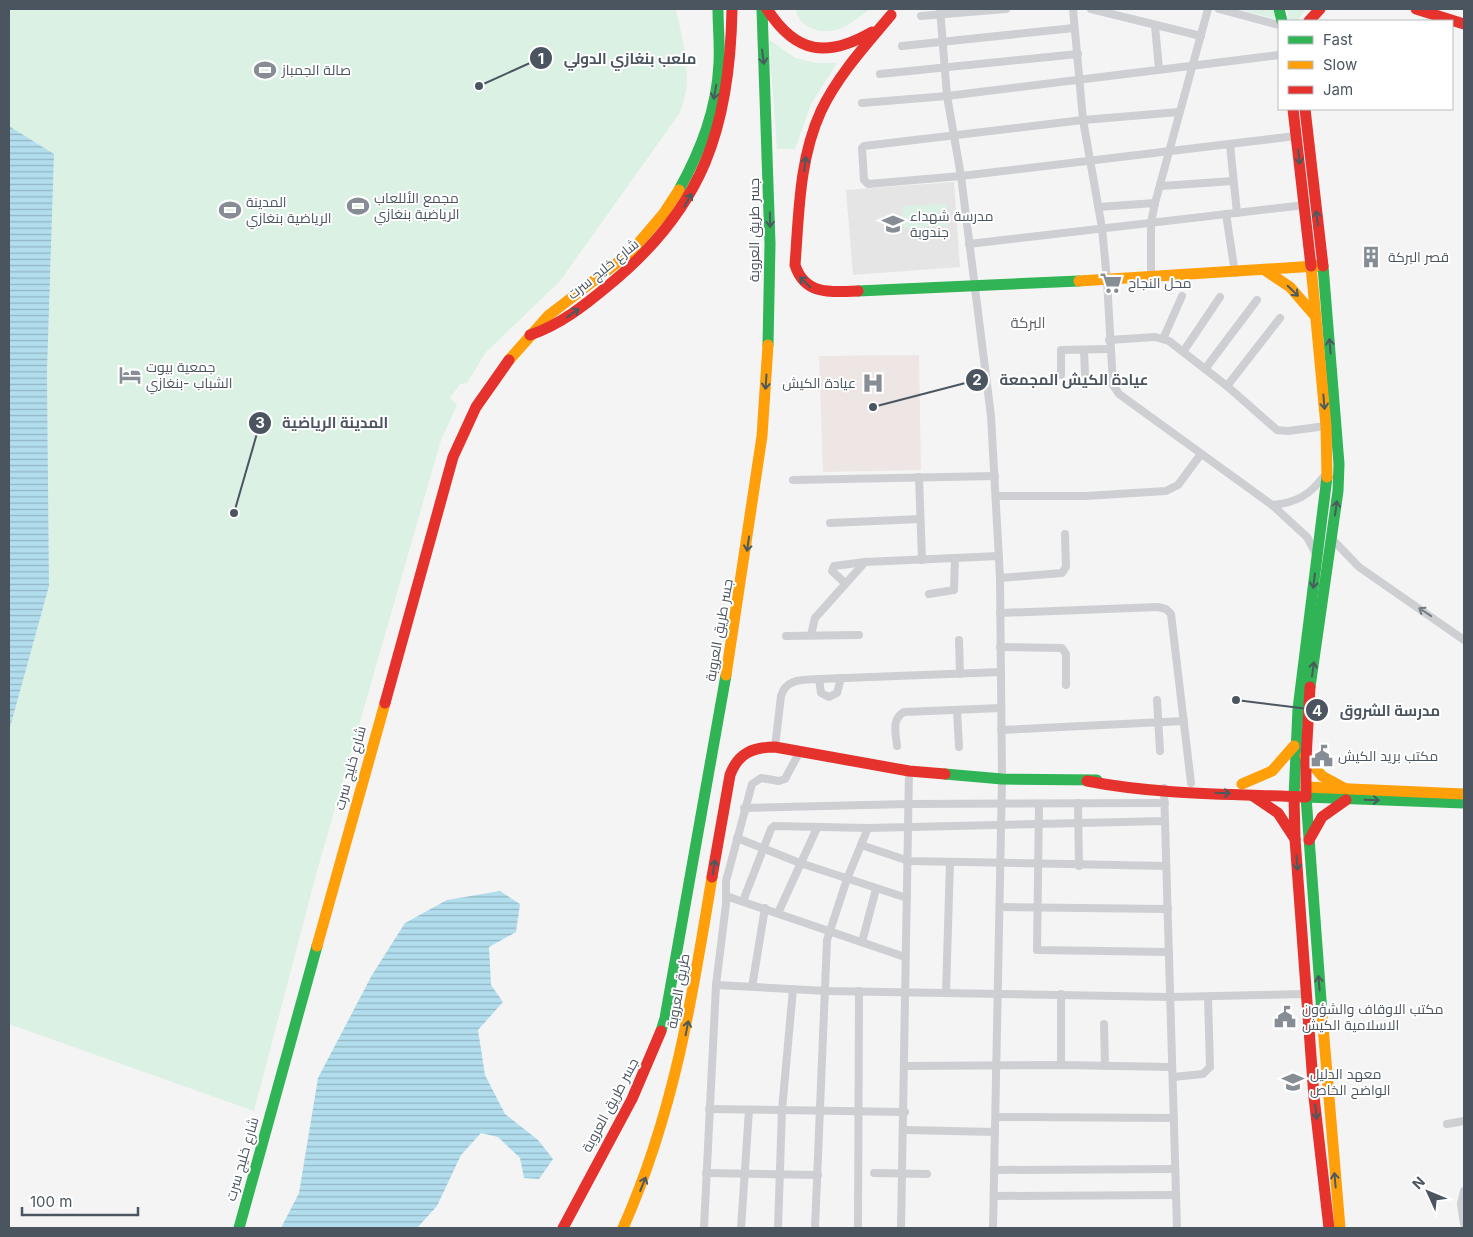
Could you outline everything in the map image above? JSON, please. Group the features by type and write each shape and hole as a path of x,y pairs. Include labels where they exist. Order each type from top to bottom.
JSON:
{"main road":[{"name":"شارع خليج سرت","path":"239,1228 453,457 475,406 506,362 550,313 604,275 632,251 654,226 684,181 704,139 716,91 718,9"},
{"name":"شارع خليج سرت","path":"530,335 557,324 635,265 659,240 685,204 708,159 718,134 724,109 731,57 732,9"},
{"name":"جسر طريق العروبة","path":"563,1228 593,1168 642,1081 656,1050 666,1018 736,618 761,445 769,333 770,199 762,50 762,9"},
{"path":"767,9 780,29 793,40 808,47 824,49 842,47 856,42 894,12"},
{"path":"1310,20 1320,9"},
{"path":"1416,9 1451,20"},
{"path":"894,12 834,88 821,110 808,147 795,265 797,273 807,286 823,292 974,284 1107,280 1266,271 1317,266"},
{"path":"1293,110 1304,205 1317,266 1316,317 1326,426 1328,471 1295,744 1308,844 1340,1228"},
{"path":"1305,110 1317,266 1339,454 1338,491 1311,684 1295,839 1314,1097 1328,1228"},
{"path":"1266,271 1290,287 1316,317"},
{"path":"1242,784 1257,780 1278,768 1295,744"},
{"path":"775,747 909,771 1002,779 1087,781 1250,794 1300,792 1346,794 1464,804"},
{"name":"طريق العروبة","path":"623,1228 651,1163 674,1090 691,1009 732,767 741,755 758,748 775,747"},
{"path":"1305,756 1322,776 1346,794 1464,794"},
{"path":"1164,786 1191,783 1242,784 1300,792"},
{"path":"1250,794 1278,813 1295,839"},
{"path":"1308,844 1322,817 1346,794"}],"street":[{"path":"921,16 940,12 1006,9"},
{"path":"1073,9 1083,120 1102,228 1113,385 1119,394 1272,505 1307,537 1317,556"},
{"path":"1091,9 1122,12 1155,26 1201,36"},
{"path":"1151,277 1151,223 1155,203 1208,9"},
{"path":"1219,9 1278,25"},
{"path":"940,12 947,96 961,176 991,416 1000,578 1002,824 993,1228"},
{"path":"1155,26 1159,69"},
{"path":"902,46 1074,28"},
{"path":"880,74 1078,54"},
{"path":"862,103 947,96 1278,55"},
{"path":"1179,112 1083,120 864,146 862,148 864,180 868,184 961,176 1090,159 1169,152 1296,136"},
{"path":"1230,145 1237,213"},
{"path":"1161,186 1233,181"},
{"path":"1098,207 1155,203"},
{"path":"969,244 1304,205"},
{"path":"1226,214 1235,273"},
{"path":"1163,339 1182,296"},
{"path":"1183,352 1220,297"},
{"path":"1205,369 1257,300"},
{"path":"1228,386 1280,318"},
{"path":"1109,340 1163,339 1228,386 1277,430 1288,431 1326,426"},
{"path":"1061,375 1061,350 1109,349"},
{"path":"1084,350 1085,374"},
{"path":"996,496 1086,496 1166,491 1178,485 1201,454"},
{"path":"1272,505 1293,503 1302,498 1311,492 1328,471"},
{"path":"793,480 995,476"},
{"path":"919,477 922,560"},
{"path":"830,523 920,519"},
{"path":"1000,578 1062,573 1066,567 1065,534"},
{"path":"1332,538 1359,567 1464,640"},
{"path":"845,584 832,571 834,566 865,562 999,556"},
{"path":"929,594 954,590 955,558"},
{"path":"811,635 815,618 865,562"},
{"path":"1000,613 1158,607 1166,609 1171,614 1191,783"},
{"path":"786,636 859,635"},
{"path":"959,640 960,674"},
{"path":"1000,647 1062,648 1066,654 1066,685"},
{"path":"775,747 784,689 795,681 1001,672"},
{"path":"819,679 821,693 829,697 837,693 840,678"},
{"path":"1156,700 1160,751"},
{"path":"897,746 895,723 900,714 904,712 1002,708"},
{"path":"957,710 959,747"},
{"path":"1001,730 1184,721"},
{"path":"704,1228 716,985 726,881 750,788 754,781 764,778 779,781 785,779 800,751"},
{"path":"901,1228 905,1130 905,957 909,861 909,771"},
{"path":"1164,786 1177,1228"},
{"path":"744,808 908,804 1165,803"},
{"path":"1039,804 1038,950 1169,952"},
{"path":"1078,804 1079,866"},
{"path":"743,901 771,828 774,826 868,828 1039,822 1165,821"},
{"path":"778,913 816,828"},
{"path":"815,1228 829,930 868,828"},
{"path":"737,838 800,863 908,898"},
{"path":"862,845 909,861 1079,866 1166,866"},
{"path":"946,992 950,862"},
{"path":"862,942 876,889"},
{"path":"726,896 905,957"},
{"path":"752,987 765,908"},
{"path":"1000,908 1168,909"},
{"path":"716,985 827,991 1170,997 1307,994"},
{"path":"778,1228 782,1110 793,989"},
{"path":"858,1228 859,991"},
{"path":"1061,994 1061,1065"},
{"path":"1173,1077 1204,1074 1210,1067 1208,997"},
{"path":"1104,1024 1105,1066"},
{"path":"906,1066 1061,1065 1172,1067"},
{"path":"709,1109 905,1112"},
{"path":"741,1228 749,1110"},
{"path":"996,1117 1174,1118"},
{"path":"1447,1124 1464,1122"},
{"path":"905,1130 995,1132"},
{"path":"994,1170 1175,1170"},
{"path":"706,1173 818,1174"},
{"path":"874,1173 927,1174"},
{"path":"1464,1191 1460,1204 1464,1224"},
{"path":"994,1196 1176,1195"}],"shaded area":[{"path":"954,182 960,267 853,275 846,190"},
{"path":"919,355 921,470 823,472 819,356"}],"green space":[{"path":"11,9 676,9 687,75 684,101 679,114 560,281 486,352 467,383 460,384 450,398 457,405 441,440 317,871 254,1111 9,1024 9,731 49,586 47,374 54,154 9,126 9,13"},
{"path":"796,9 870,9 845,26 836,30 823,31 805,25"},
{"path":"1237,9 1273,9 1276,19"},
{"path":"1287,9 1306,9 1298,20 1289,20"},
{"path":"771,41 795,58 817,63 837,63 811,104 795,149 777,149 769,42"},
{"path":"946,204 948,226 904,228 903,206"}],"water":[{"path":"9,126 54,154 47,373 49,586 9,731"},
{"path":"500,891 520,904 516,932 489,947 491,985 503,1002 478,1030 485,1075 505,1114 538,1140 553,1159 539,1179 524,1178 520,1158 498,1137 481,1133 461,1155 437,1206 417,1228 281,1228 299,1193 318,1078 372,975 405,923 447,900"}],"traffic: fast":[{"path":"679,190 701,144 715,97 719,56 718,9"},
{"path":"762,9 770,244 768,345"},
{"path":"1279,9 1282,20"},
{"path":"1310,687 1338,491 1339,464 1323,266 1316,266"},
{"path":"858,291 1079,281"},
{"path":"1294,797 1298,709 1327,477"},
{"path":"661,1031 665,1018 726,675"},
{"path":"945,774 1002,779 1097,780"},
{"path":"1322,1014 1306,797 1464,803"},
{"path":"239,1228 317,946"}],"traffic: slow":[{"path":"509,360 549,315 630,253 664,213 679,190"},
{"path":"1311,266 1326,426 1327,477"},
{"path":"1079,281 1316,266"},
{"path":"1266,271 1290,287 1316,317"},
{"path":"726,675 762,436 768,345"},
{"path":"317,946 385,703"},
{"path":"1242,784 1272,771 1294,746"},
{"path":"1305,756 1322,776 1344,788"},
{"path":"1306,787 1464,794"},
{"path":"623,1228 656,1142 679,1056 697,968 712,877"},
{"path":"1322,1014 1340,1228"}],"traffic: jam":[{"path":"530,335 562,320 609,285 641,256 668,226 689,195 705,163 717,128 725,92 730,52 732,9"},
{"path":"767,9 789,35 801,43 814,47 841,46 872,32"},
{"path":"1310,20 1320,9"},
{"path":"1416,9 1451,20"},
{"path":"858,291 839,292 821,290 812,287 800,275 795,265 801,187 808,148 821,111 853,61 891,15"},
{"path":"1453,21 1464,24"},
{"path":"1293,110 1311,266"},
{"path":"1305,110 1323,266"},
{"path":"385,703 453,457 476,407 509,360"},
{"path":"1087,781 1141,789 1306,797 1310,687"},
{"path":"712,877 730,775 737,761 753,750 775,747 909,771 945,774"},
{"path":"1253,796 1278,813 1295,839"},
{"path":"1294,797 1295,839 1314,1097 1329,1228"},
{"path":"1309,840 1322,817 1346,800"},
{"path":"563,1228 632,1099 661,1031"}],"place":[{"name":"صالة الجمباز","path":"265,70"},
{"name":"ملعب بنغازي الدولي","path":"479,86"},
{"name":"مجمع الأللعاب الرياضية بنغازي","path":"358,206"},
{"name":"المدينة الرياضية بنغازي","path":"230,210"},
{"name":"مدرسة شهداء جندوبة","path":"893,224"},
{"name":"قصر البركة","path":"1371,257"},
{"name":"محل النجاح","path":"1111,283"},
{"name":"جمعية بيوت الشباب -بنغازي","path":"130,375"},
{"name":"عيادة الكيش","path":"873,383"},
{"name":"عيادة الكيش المجمعة","path":"873,407"},
{"name":"المدينة الرياضية","path":"234,513"},
{"name":"مدرسة الشروق","path":"1236,700"},
{"name":"مكتب بريد الكيش","path":"1322,756"},
{"name":"مكتب الاوقاف والشؤون الاسلامية الكيش","path":"1285,1017"},
{"name":"معهد الدليل الواضح الخاص","path":"1293,1082"}],"district":[{"name":"البركة","path":"1028,323"}]}
